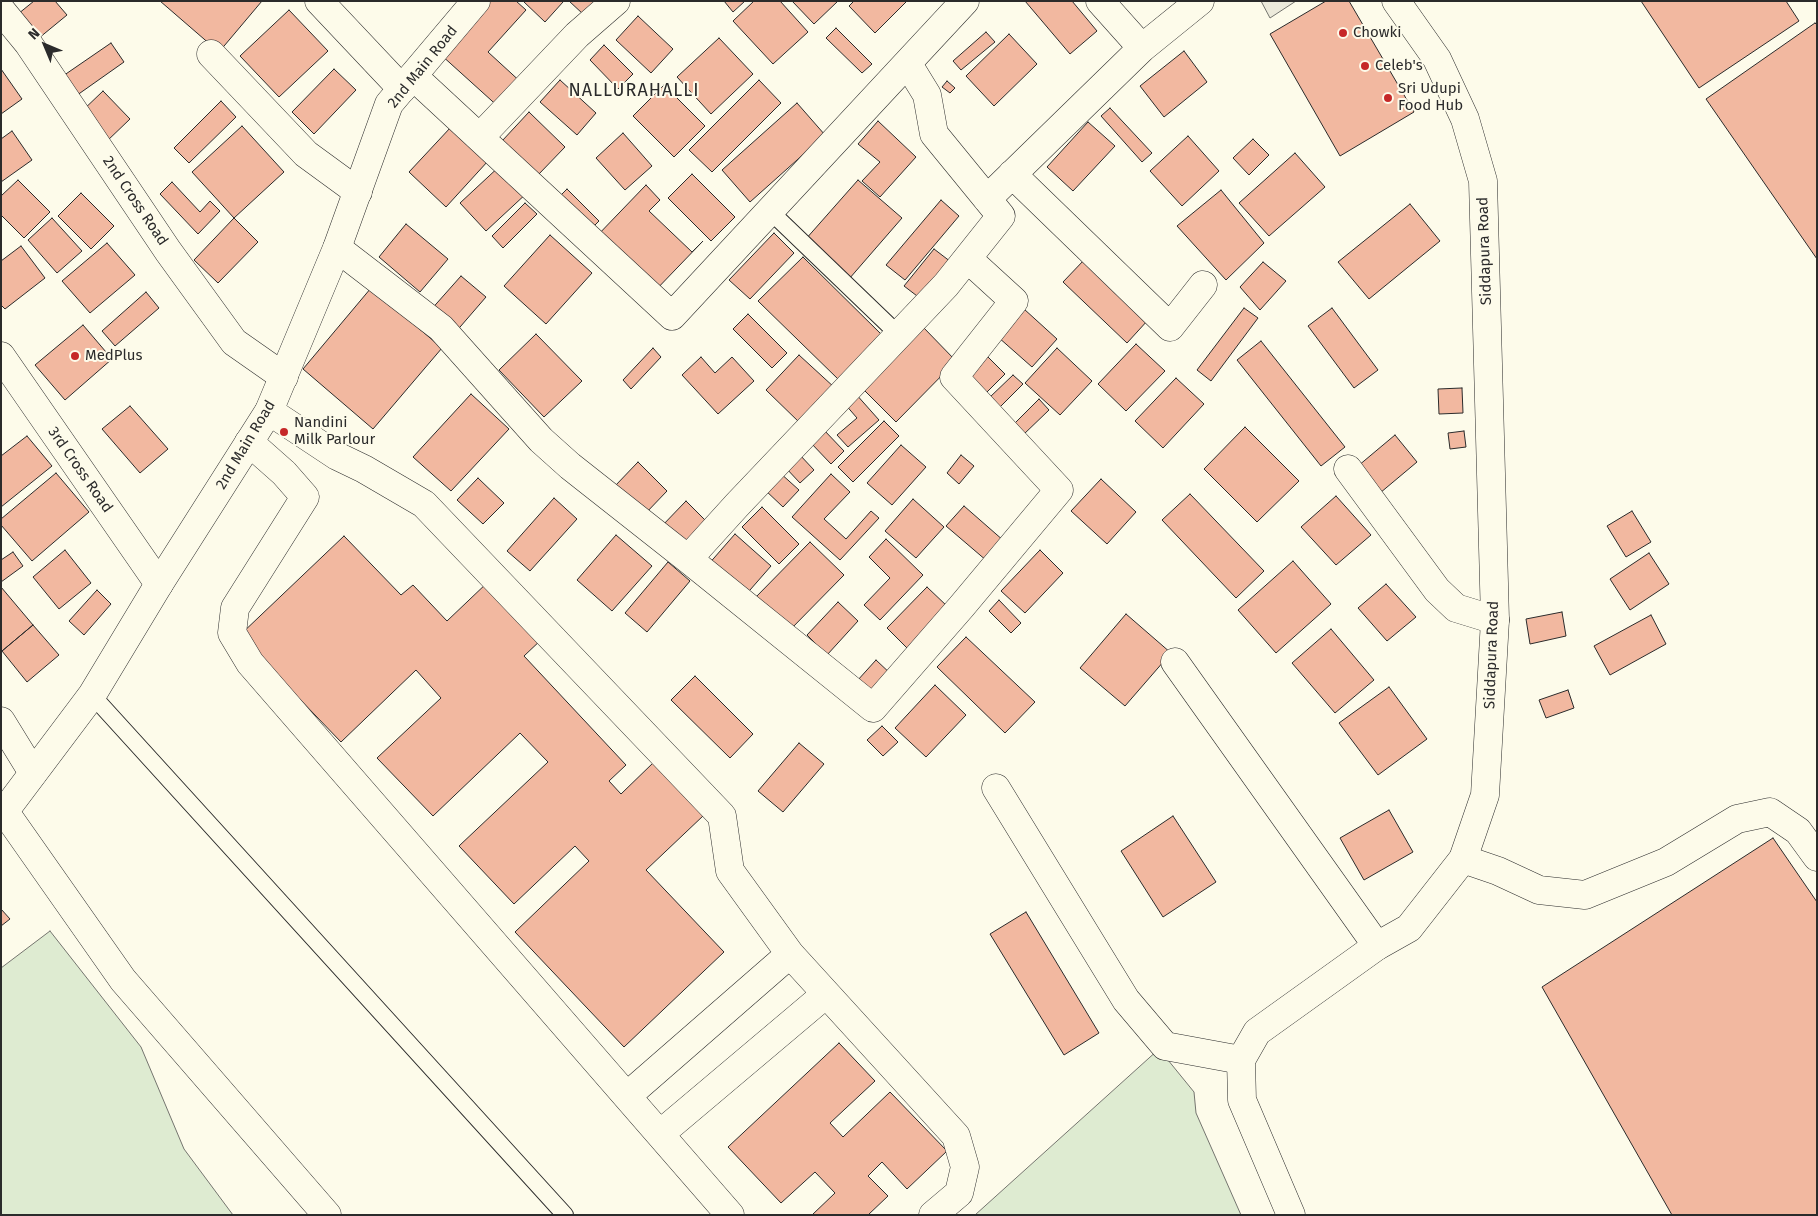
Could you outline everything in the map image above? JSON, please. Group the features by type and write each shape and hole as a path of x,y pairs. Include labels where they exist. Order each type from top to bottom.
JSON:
{"street":[{"path":"319,1 408,83 480,137 672,316 965,1"},
{"name":"2nd Main Road","path":"3,814 92,695 159,584 269,411 337,248 389,104 476,1"},
{"path":"480,137 577,35 616,1"},
{"path":"1100,1 1142,48"},
{"path":"987,199 1142,48 1200,1"},
{"name":"Siddapura Road","path":"1241,1060 1257,1032 1378,946 1409,928 1463,859 1485,795 1495,620 1483,181 1465,118 1437,59 1396,1"},
{"name":"2nd Cross Road","path":"1,10 28,43 168,251 234,342 284,376"},
{"path":"211,54 306,154 358,192"},
{"path":"688,559 946,285 1001,216 934,134 927,96 908,64"},
{"path":"1012,174 1170,327 1203,285"},
{"path":"337,248 441,328 541,440 563,460 873,708 962,606 1059,490 954,377 1014,301 968,259"},
{"name":"3rd Cross Road","path":"1,356 159,584"},
{"path":"269,411 337,456 364,469 424,504 722,816 730,871 790,954 956,1136 965,1167 960,1193 933,1215"},
{"path":"249,442 284,473 305,497 235,608 232,634 250,663 730,1215"},
{"path":"1348,469 1437,590 1456,608 1495,620"},
{"path":"1176,662 1378,946"},
{"path":"1,721 33,773"},
{"path":"996,788 1126,1000 1165,1046 1241,1060 1242,1100 1291,1215"},
{"path":"1463,859 1539,890 1585,896 1666,862 1737,819 1770,812 1798,831 1817,858"},
{"path":"3,814 123,980 327,1215"},
{"path":"627,1096 790,954"},
{"path":"660,1134 826,994"}],"lane":[{"path":"770,211 899,334"},
{"path":"92,695 565,1215"}],"green space":[{"path":"50,931 141,1047 184,1149 233,1215 1,1215 1,968"},
{"path":"1159,1049 1194,1092 1196,1113 1241,1215 975,1215"}],"shaded area":[{"path":"1261,1 1296,1 1270,18"}],"building":[{"path":"34,1 55,1 67,15 39,38 18,14"},
{"path":"160,1 262,1 219,52"},
{"path":"488,1 516,1 526,10 488,52 524,85 502,110 440,54"},
{"path":"523,1 562,1 563,2 545,22"},
{"path":"569,1 597,1 583,14"},
{"path":"724,1 745,1 733,12"},
{"path":"754,1 780,1 808,32 773,64 733,21"},
{"path":"792,1 838,1 814,24"},
{"path":"854,1 907,1 875,33 849,6"},
{"path":"1025,1 1072,1 1097,31 1070,54"},
{"path":"1326,1 1349,1 1414,112 1340,156 1270,34"},
{"path":"1641,1 1786,1 1799,21 1699,88"},
{"path":"289,10 328,51 279,97 240,56"},
{"path":"638,16 673,49 651,73 616,40"},
{"path":"1815,23 1817,25 1817,259 1706,99"},
{"path":"836,28 872,64 862,73 826,38"},
{"path":"986,32 995,42 961,70 953,61"},
{"path":"1009,34 1037,64 994,106 966,76"},
{"path":"719,38 753,74 711,114 677,77"},
{"path":"111,43 124,62 73,98 60,78"},
{"path":"604,45 633,74 618,89 590,60"},
{"path":"1184,51 1207,82 1164,117 1140,86"},
{"path":"1,69 22,99 1,114"},
{"path":"334,69 356,90 314,134 292,112"},
{"path":"560,80 596,113 577,135 540,102"},
{"path":"759,80 781,103 712,172 689,150"},
{"path":"947,81 955,88 950,93 942,87"},
{"path":"664,85 705,126 674,157 633,116"},
{"path":"103,91 130,119 106,142 79,114"},
{"path":"221,101 236,117 189,163 174,148"},
{"path":"797,103 825,135 750,202 722,170"},
{"path":"1110,108 1152,153 1142,162 1101,116"},
{"path":"529,112 565,147 538,175 502,141"},
{"path":"878,121 916,157 880,197 862,181 880,162 858,144"},
{"path":"1088,122 1115,146 1073,191 1047,167"},
{"path":"242,126 284,172 234,218 192,172"},
{"path":"451,127 488,161 446,207 409,172"},
{"path":"12,131 32,160 1,182 1,139"},
{"path":"623,133 652,166 625,190 596,158"},
{"path":"1188,136 1219,171 1182,206 1150,171"},
{"path":"1253,139 1269,155 1249,175 1233,158"},
{"path":"1295,153 1325,187 1269,236 1239,203"},
{"path":"502,164 528,192 486,231 460,203"},
{"path":"692,174 735,217 711,241 668,198"},
{"path":"18,180 50,212 24,238 1,215 1,196"},
{"path":"858,180 902,218 849,279 805,240"},
{"path":"172,182 200,212 210,201 220,211 198,234 160,194"},
{"path":"646,185 660,200 649,211 692,252 703,241 651,295 594,239"},
{"path":"567,189 599,221 589,231 557,199"},
{"path":"1221,190 1264,243 1226,280 1177,226"},
{"path":"81,193 114,226 91,249 58,216"},
{"path":"941,200 959,216 905,280 886,265"},
{"path":"525,203 537,214 503,248 492,236"},
{"path":"1410,204 1440,241 1369,299 1338,262"},
{"path":"52,218 82,251 57,273 28,240"},
{"path":"234,218 258,242 218,283 194,260"},
{"path":"406,224 448,259 420,292 379,257"},
{"path":"774,233 794,253 750,299 729,280"},
{"path":"550,235 592,273 546,324 504,286"},
{"path":"107,243 135,275 90,313 62,281"},
{"path":"21,246 45,278 5,309 1,305 1,261"},
{"path":"934,249 951,262 921,299 904,286"},
{"path":"803,257 883,336 839,380 758,301"},
{"path":"1085,259 1148,320 1127,343 1063,282"},
{"path":"1263,262 1286,281 1260,310 1240,287"},
{"path":"461,276 486,297 454,334 429,312"},
{"path":"371,288 442,348 373,429 303,369"},
{"path":"146,292 159,308 115,346 102,331"},
{"path":"1244,308 1258,318 1211,381 1197,370"},
{"path":"1332,308 1378,370 1354,388 1308,326"},
{"path":"1024,309 1057,339 1032,367 998,337"},
{"path":"748,314 787,353 772,368 733,329"},
{"path":"83,325 112,359 65,400 35,365"},
{"path":"922,326 956,361 896,422 861,387"},
{"path":"536,334 582,381 544,417 499,370"},
{"path":"1261,341 1345,447 1321,466 1237,360"},
{"path":"1136,344 1165,371 1126,411 1098,384"},
{"path":"653,348 661,357 631,389 623,380"},
{"path":"1057,348 1092,381 1060,415 1025,383"},
{"path":"985,354 1005,374 981,398 961,378"},
{"path":"799,355 835,388 801,424 766,390"},
{"path":"701,357 715,373 732,357 754,381 718,414 682,375"},
{"path":"1013,375 1023,384 999,408 989,398"},
{"path":"1176,378 1204,404 1163,448 1135,421"},
{"path":"1462,388 1463,413 1439,414 1438,389"},
{"path":"855,393 879,420 848,447 837,435 857,418 844,403"},
{"path":"471,394 509,429 451,491 413,457"},
{"path":"1039,399 1049,410 1023,435 1014,424"},
{"path":"130,406 168,449 140,473 102,429"},
{"path":"884,421 899,436 853,482 838,467"},
{"path":"1245,427 1299,481 1257,522 1204,469"},
{"path":"823,429 844,451 831,464 810,442"},
{"path":"1464,431 1466,447 1450,449 1448,433"},
{"path":"1395,435 1417,462 1380,493 1358,466"},
{"path":"27,436 52,466 1,507 1,456"},
{"path":"901,445 926,467 892,505 867,483"},
{"path":"799,454 814,470 800,483 785,467"},
{"path":"961,455 974,466 959,484 947,473"},
{"path":"638,462 667,491 644,515 615,486"},
{"path":"779,472 799,490 783,507 764,489"},
{"path":"56,473 89,512 32,561 1,525 1,519"},
{"path":"831,474 850,492 824,519 846,539 871,511 879,518 840,560 792,517"},
{"path":"478,478 504,503 483,524 457,500"},
{"path":"1101,479 1136,512 1107,544 1071,511"},
{"path":"1190,494 1264,571 1236,598 1162,520"},
{"path":"1336,496 1371,535 1336,565 1301,527"},
{"path":"554,498 577,519 530,571 507,551"},
{"path":"913,499 944,527 916,558 885,531"},
{"path":"686,501 712,527 687,553 660,528"},
{"path":"964,506 1004,541 987,561 946,526"},
{"path":"762,507 799,544 779,564 742,527"},
{"path":"1632,511 1651,542 1626,557 1607,526"},
{"path":"735,534 771,566 743,598 707,566"},
{"path":"616,535 652,566 612,611 577,580"},
{"path":"344,536 401,595 413,585 447,621 489,581 543,638 524,656 626,765 609,781 621,794 654,762 704,815 646,870 724,952 624,1047 515,932 589,861 575,846 514,904 459,846 548,762 520,733 433,816 377,758 441,698 416,670 341,742 239,636"},
{"path":"886,539 923,575 880,620 864,605 890,578 869,557"},
{"path":"810,542 844,575 787,633 754,599"},
{"path":"65,550 91,583 59,609 33,577"},
{"path":"1040,550 1063,573 1025,613 1001,591"},
{"path":"13,552 23,566 1,582 1,560"},
{"path":"1649,553 1669,584 1630,610 1610,579"},
{"path":"1293,561 1331,604 1276,653 1238,610"},
{"path":"668,562 690,581 647,632 625,613"},
{"path":"1386,584 1416,617 1387,641 1358,608"},
{"path":"1,587 33,625 2,651 1,650"},
{"path":"927,587 948,607 908,649 887,628"},
{"path":"97,590 111,604 84,635 69,621"},
{"path":"999,600 1021,623 1011,633 989,611"},
{"path":"838,602 858,621 827,655 807,635"},
{"path":"1562,612 1566,636 1530,644 1526,619"},
{"path":"1126,614 1171,653 1125,706 1080,668"},
{"path":"1651,615 1666,644 1610,675 1594,646"},
{"path":"33,625 59,655 27,682 2,651"},
{"path":"1331,629 1374,680 1335,713 1292,663"},
{"path":"966,637 1035,702 1005,733 937,667"},
{"path":"876,660 893,676 874,697 857,681"},
{"path":"695,676 753,734 730,758 671,700"},
{"path":"935,685 966,715 926,757 895,728"},
{"path":"1389,687 1427,739 1378,775 1339,723"},
{"path":"1568,690 1574,708 1546,718 1539,700"},
{"path":"882,726 898,742 883,756 867,740"},
{"path":"799,743 824,764 783,812 758,791"},
{"path":"1389,810 1413,852 1364,880 1340,838"},
{"path":"1173,816 1216,882 1163,917 1121,851"},
{"path":"1773,838 1817,902 1817,1215 1672,1215 1542,987"},
{"path":"1,909 10,919 1,926"},
{"path":"1026,912 1099,1033 1064,1055 990,934"},
{"path":"839,1043 875,1081 830,1123 843,1137 890,1092 947,1151 907,1189 882,1162 868,1176 888,1196 868,1215 812,1215 835,1193 815,1172 781,1203 728,1147"}],"place":[{"name":"Chowki","path":"1343,33"},
{"name":"Celeb's","path":"1365,66"},
{"name":"Sri Udupi Food Hub","path":"1388,98"},
{"name":"MedPlus","path":"75,356"},
{"name":"Nandini Milk Parlour","path":"284,432"}],"district":[{"name":"NALLURAHALLI","path":"634,91"}]}
